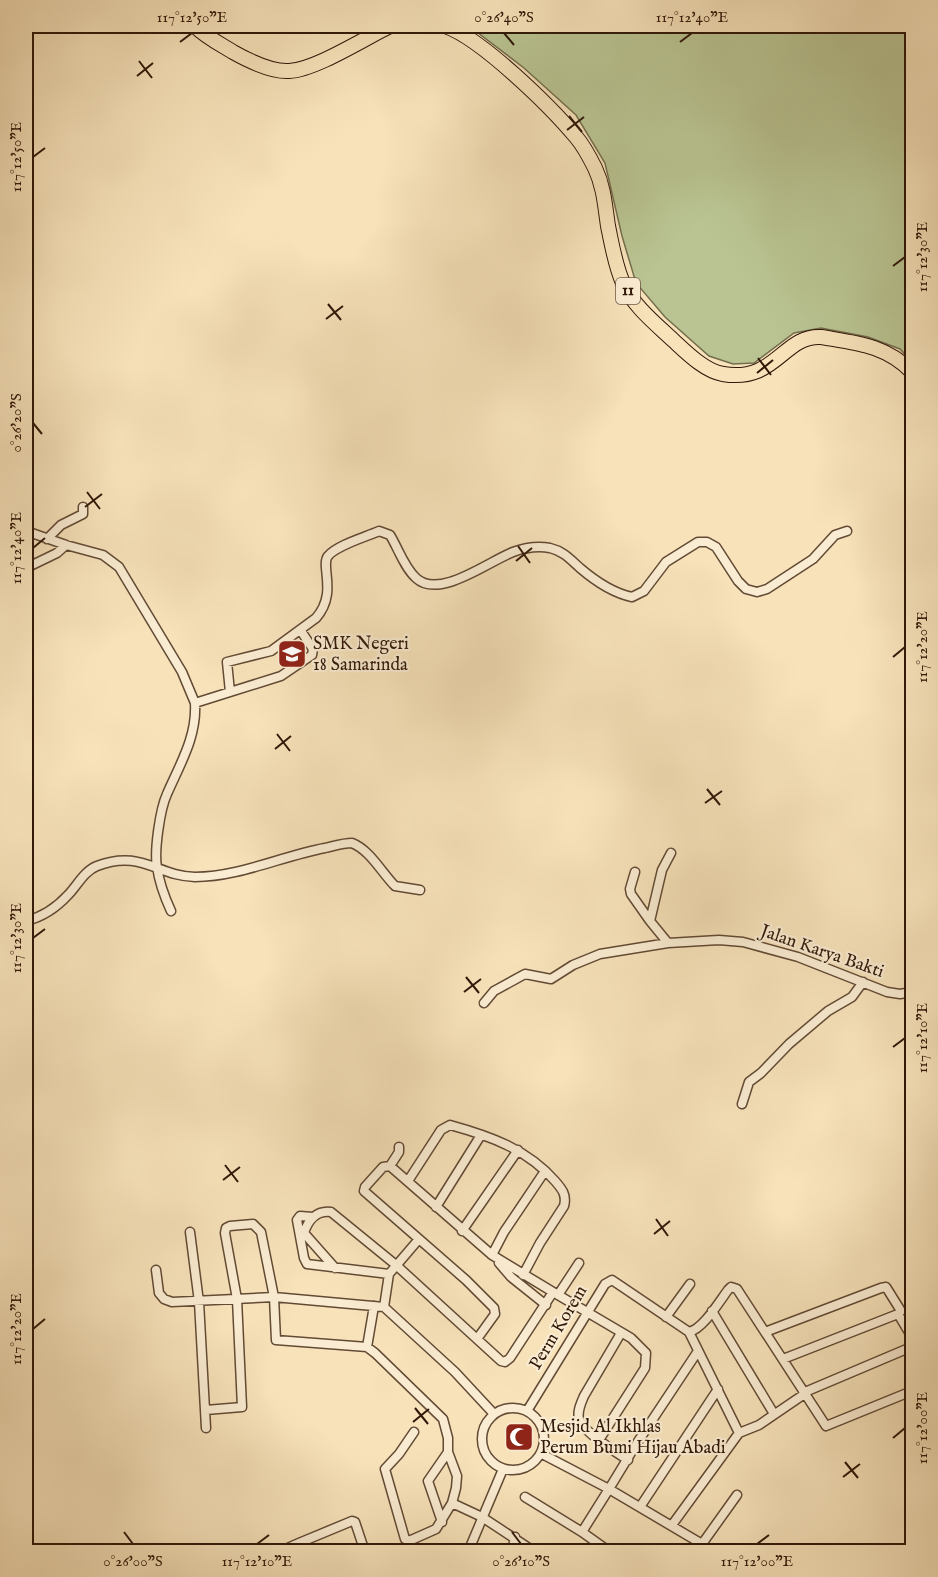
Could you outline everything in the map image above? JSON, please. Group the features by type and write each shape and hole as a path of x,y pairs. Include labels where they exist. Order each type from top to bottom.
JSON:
{"highway":[{"path":"195,26 239,56 267,67 288,71 308,67 384,27"},
{"name":"11","path":"445,26 463,34 492,55 578,139 601,183 614,252 624,284 648,316 682,348 718,373 735,376 747,375 770,365 803,340 821,337 892,354 912,372"}],"street":[{"path":"47,539 61,525 83,514 83,507"},
{"path":"26,531 103,555 119,567 182,672 195,703 196,718 187,752 162,806 156,866 171,911"},
{"path":"230,692 227,662 262,654 301,631 316,618 325,604 328,592 325,565 328,556 337,549 379,531 385,531 390,535 411,573 425,584 450,582 516,550 548,548 566,554 590,575 611,589 632,597 644,591 666,562 698,542 706,542 716,547 738,581 746,589 757,592 767,589 813,559 834,535 847,531"},
{"path":"26,568 57,553 66,545"},
{"path":"195,703 281,676 312,655 313,649 301,631"},
{"path":"26,921 52,910 94,867 121,861 139,861 193,877 215,875 303,852 352,843 358,845 394,886 420,890"},
{"path":"650,921 662,870 671,853"},
{"path":"635,872 631,883 631,894 668,943"},
{"name":"Jalan Karya Bakti","path":"484,1004 494,991 513,979 529,974 551,979 573,965 600,954 668,943 719,940 743,942 798,957 887,993 912,992"},
{"path":"742,1104 749,1082 828,1011 852,997 863,982"},
{"path":"408,1181 443,1128 450,1125 518,1150 545,1171 561,1188 566,1200 523,1275"},
{"path":"436,1207 481,1135"},
{"path":"390,1166 399,1152 399,1147"},
{"path":"462,1231 518,1150"},
{"path":"477,1339 495,1314 495,1308 366,1194 365,1187 383,1167 390,1166 462,1231 493,1255 643,1348 647,1357 645,1368 599,1440"},
{"path":"493,1255 504,1232 545,1171"},
{"path":"389,1274 308,1264 303,1258 302,1234 297,1222 298,1218 313,1217 321,1211 331,1212 396,1265 501,1361 508,1360 546,1305 579,1263"},
{"path":"206,1410 242,1407 237,1299 225,1230 230,1226 253,1224 261,1232 274,1297 276,1340 367,1347 443,1419 448,1438 448,1452 457,1482 452,1503 436,1529 409,1541 405,1539 385,1469 414,1432"},
{"path":"190,1232 199,1302 206,1428"},
{"path":"302,1234 335,1268"},
{"path":"384,1307 389,1274 419,1239"},
{"path":"493,1255 511,1276 546,1305"},
{"path":"156,1270 159,1293 164,1299 172,1302 274,1297 384,1307 455,1372 494,1414"},
{"name":"Perm Korem","path":"527,1411 605,1284 612,1280 689,1332"},
{"path":"666,1317 690,1284"},
{"path":"739,1433 689,1332 697,1329 732,1287 737,1289 826,1426 912,1391"},
{"path":"765,1332 886,1287 890,1290 901,1311 783,1359"},
{"path":"367,1347 374,1306"},
{"path":"712,1311 774,1414"},
{"path":"672,1525 739,1433 759,1425 803,1395 804,1392 909,1348 912,1343 910,1334 898,1314"},
{"path":"621,1333 579,1406 579,1419 582,1425 599,1440 627,1460"},
{"path":"582,1532 698,1351"},
{"path":"640,1507 718,1389"},
{"path":"516,1408 535,1416 541,1425 545,1444 542,1454 535,1463 525,1469 514,1471 494,1464 486,1455 482,1444 483,1433 494,1414 504,1409 516,1408"},
{"path":"442,1522 428,1481 448,1452"},
{"path":"542,1454 609,1489 700,1543 705,1543 737,1496"},
{"path":"467,1551 503,1469"},
{"path":"525,1497 610,1551"},
{"path":"452,1503 482,1517 535,1551"},
{"path":"279,1551 301,1547 352,1521 355,1522 365,1551"},
{"path":"512,1551 518,1540"}],"green space":[{"path":"469,26 912,26 912,362 900,349 868,337 821,328 794,333 754,363 733,364 709,356 665,317 636,283 605,163 576,115 524,68"}],"place":[{"name":"SMK Negeri 18 Samarinda","path":"292,654"},
{"name":"Mesjid Al Ikhlas Perum Bumi Hijau Abadi","path":"519,1437"}]}
